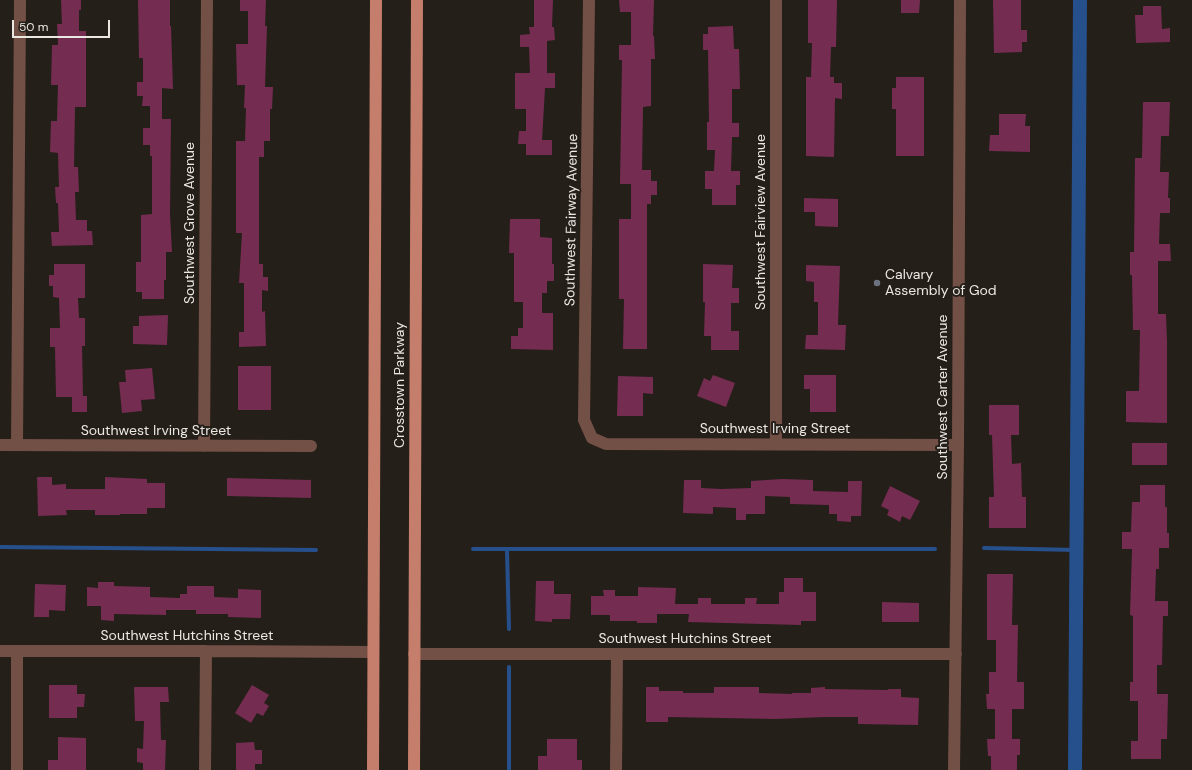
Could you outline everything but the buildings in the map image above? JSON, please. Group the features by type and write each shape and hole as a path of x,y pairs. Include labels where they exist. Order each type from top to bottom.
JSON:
{"main road":[{"name":"Crosstown Parkway","path":"373,770 376,0"},
{"name":"Crosstown Parkway","path":"414,770 417,0"}],"street":[{"path":"17,445 20,0"},
{"name":"Southwest Grove Avenue","path":"204,446 207,0"},
{"name":"Southwest Fairway Avenue","path":"589,0 584,420 592,438"},
{"name":"Southwest Fairview Avenue","path":"776,0 776,444"},
{"name":"Southwest Carter Avenue","path":"954,770 958,445 960,0"},
{"name":"Southwest Irving Street","path":"592,438 606,444 958,445"},
{"name":"Southwest Irving Street","path":"0,445 311,446"},
{"name":"Southwest Hutchins Street","path":"0,651 373,652"},
{"path":"17,651 17,770"},
{"path":"205,770 206,651"},
{"name":"Southwest Hutchins Street","path":"414,654 956,654"},
{"path":"616,770 617,654"}],"waterway":[{"path":"1075,770 1080,0"},
{"path":"0,547 316,550"},
{"path":"984,548 1077,550"},
{"path":"473,549 935,549"},
{"path":"507,550 509,629"},
{"path":"509,667 509,770"}],"place":[{"name":"Calvary Assembly of God","path":"877,283"}]}
